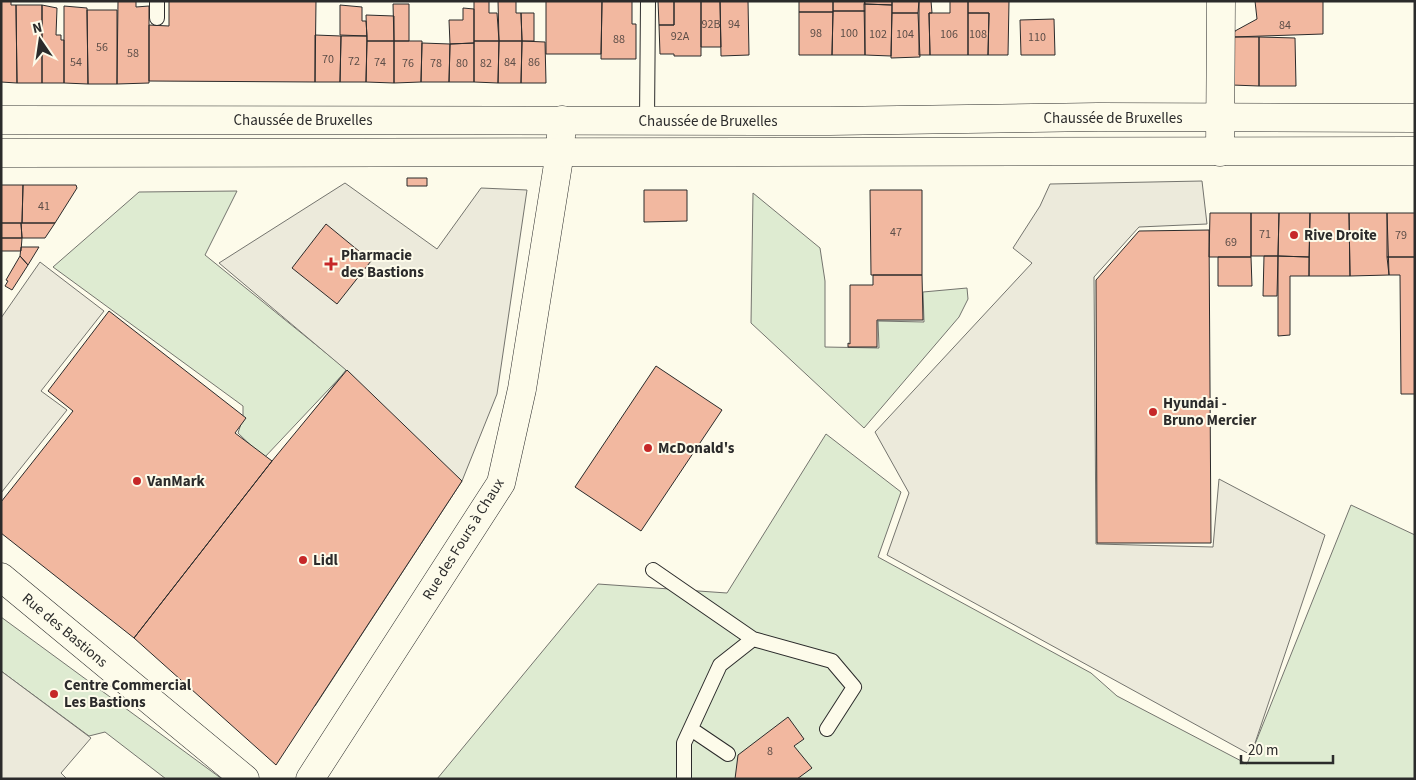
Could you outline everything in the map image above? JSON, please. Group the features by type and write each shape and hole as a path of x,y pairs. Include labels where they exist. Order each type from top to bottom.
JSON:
{"main road":[{"path":"1220,152 1221,1"},
{"name":"Chaussée de Bruxelles","path":"1,120 830,121 1219,117 1415,118"},
{"name":"Rue des Fours à Chaux","path":"310,779 501,483 522,388 560,152 562,120"},
{"name":"Chaussée de Bruxelles","path":"1,153 1415,151"},
{"name":"Rue des Bastions","path":"1,577 245,779"}],"lane":[{"path":"157,1 157,18"},
{"path":"647,120 648,1"},
{"path":"653,570 753,639 832,661 854,687 827,728"},
{"path":"684,779 684,743 720,665 753,639"},
{"path":"691,729 728,754"}],"green space":[{"path":"237,191 205,255 347,370 264,458 238,433 243,418 243,406 53,267 139,192"},
{"path":"753,193 820,248 825,281 825,347 879,348 878,321 924,322 923,292 967,288 968,299 959,317 864,428 751,323"},
{"path":"826,434 901,492 878,557 1091,673 1117,696 1247,764 1351,505 1415,535 1415,779 437,779 598,584 727,593"},
{"path":"1,617 222,779 166,779 105,732 89,736 1,671"}],"shaded area":[{"path":"1202,181 1207,224 1139,227 1094,277 1096,544 1213,547 1219,479 1325,535 1251,755 887,555 909,493 875,432 1032,263 1013,248 1040,206 1050,184"},
{"path":"345,183 437,249 481,188 527,190 497,394 462,481 315,706 134,638 346,370 219,263"},
{"path":"40,262 104,311 41,391 67,410 1,493 1,318"},
{"path":"1,671 91,738 61,773 67,779 1,779"}],"building":[{"path":"1,1 11,1 11,5 16,5 17,83 1,82"},
{"path":"118,1 136,1 136,7 149,6 149,83 117,84"},
{"path":"169,1 316,1 315,82 149,81 149,25 169,26"},
{"path":"474,1 489,1 489,13 497,13 499,41 474,41"},
{"path":"498,1 516,1 516,13 521,13 522,41 499,41"},
{"path":"546,1 602,1 601,54 546,54"},
{"path":"602,1 632,1 632,24 636,24 636,59 601,59"},
{"path":"658,1 674,1 674,25 659,25"},
{"path":"674,1 701,1 701,56 660,54 659,25 674,25"},
{"path":"701,1 720,1 721,47 701,47"},
{"path":"720,1 748,1 749,55 721,56"},
{"path":"799,1 833,1 833,12 799,12"},
{"path":"833,1 865,1 865,11 833,11"},
{"path":"865,1 892,1 892,5 864,4"},
{"path":"892,1 919,1 918,13 892,13"},
{"path":"919,1 931,1 932,13 929,13 930,55 919,55"},
{"path":"950,1 968,1 968,55 930,55 929,13 950,13"},
{"path":"968,1 1009,1 1008,55 988,55 989,13 968,13"},
{"path":"1255,1 1323,1 1323,34 1233,37 1235,31 1257,19"},
{"path":"393,4 409,4 409,41 394,41"},
{"path":"864,4 892,5 891,56 865,55"},
{"path":"16,5 42,5 42,83 17,83"},
{"path":"42,5 57,8 56,35 61,35 61,40 64,40 64,83 42,83"},
{"path":"340,5 362,7 362,21 366,21 367,36 340,35"},
{"path":"64,6 87,8 88,84 64,83"},
{"path":"463,8 474,9 474,43 450,44 449,20 463,20"},
{"path":"87,10 117,10 117,84 88,84"},
{"path":"833,11 865,11 865,55 832,55"},
{"path":"799,12 833,12 832,55 799,55"},
{"path":"521,13 534,13 534,41 522,41"},
{"path":"892,13 918,13 920,57 891,58"},
{"path":"968,13 989,13 988,55 968,55"},
{"path":"366,15 394,16 394,41 367,41"},
{"path":"1054,19 1055,55 1021,55 1020,20"},
{"path":"315,35 341,36 340,82 315,82"},
{"path":"341,36 367,36 366,82 340,82"},
{"path":"1232,37 1259,37 1259,86 1232,85"},
{"path":"1259,37 1295,38 1296,86 1259,86"},
{"path":"367,41 394,41 394,83 366,82"},
{"path":"394,41 422,41 421,82 394,83"},
{"path":"474,41 499,41 498,83 474,82"},
{"path":"499,41 522,41 521,83 498,83"},
{"path":"522,41 545,42 546,83 521,83"},
{"path":"422,43 450,44 449,82 421,82"},
{"path":"474,43 474,82 449,82 450,44"},
{"path":"407,178 427,178 427,186 407,186"},
{"path":"1,185 23,185 22,223 1,223"},
{"path":"23,185 76,185 77,188 55,223 22,223"},
{"path":"644,190 687,190 687,221 644,222"},
{"path":"870,190 922,190 922,275 871,275"},
{"path":"1210,213 1251,213 1251,257 1209,257"},
{"path":"1251,213 1279,213 1278,256 1251,256"},
{"name":"Rive Droite","path":"1279,213 1310,213 1309,257 1278,256"},
{"path":"1310,213 1349,213 1350,276 1309,276"},
{"path":"1349,213 1387,213 1389,275 1350,276"},
{"path":"1387,213 1415,213 1415,257 1387,257"},
{"path":"1,223 21,223 22,238 1,238"},
{"path":"21,223 55,223 45,238 22,238"},
{"name":"Pharmacie des Bastions","path":"326,224 371,261 337,304 292,268"},
{"name":"Hyundai - Bruno Mercier","path":"1209,230 1211,543 1097,543 1096,280 1139,231"},
{"path":"1,238 22,238 21,251 1,251"},
{"path":"21,247 39,247 28,265 20,256"},
{"path":"20,256 28,265 12,290 5,286 8,281 6,280"},
{"path":"1264,256 1278,256 1277,296 1263,296"},
{"path":"1278,256 1309,257 1309,276 1290,276 1290,335 1278,336"},
{"path":"1218,257 1251,257 1252,286 1218,286"},
{"path":"1387,257 1415,257 1415,394 1401,394 1400,275 1389,275"},
{"path":"873,275 922,275 923,320 877,320 877,347 848,347 848,343 850,344 850,285 873,285"},
{"name":"VanMark","path":"109,311 246,418 235,433 272,461 134,638 1,533 1,502 73,411 48,391"},
{"name":"McDonald's","path":"656,366 722,410 641,531 575,487"},
{"name":"Lidl","path":"347,370 462,481 276,765 134,638 272,461"},
{"path":"788,717 804,739 794,746 812,768 797,779 735,779 738,755"}],"place":[{"name":"Rive Droite","path":"1294,235"},
{"name":"Pharmacie des Bastions","path":"331,264"},
{"name":"Hyundai - Bruno Mercier","path":"1153,412"},
{"name":"McDonald's","path":"648,448"},
{"name":"VanMark","path":"137,481"},
{"name":"Lidl","path":"303,560"},
{"name":"Centre Commercial Les Bastions","path":"54,694"}]}
